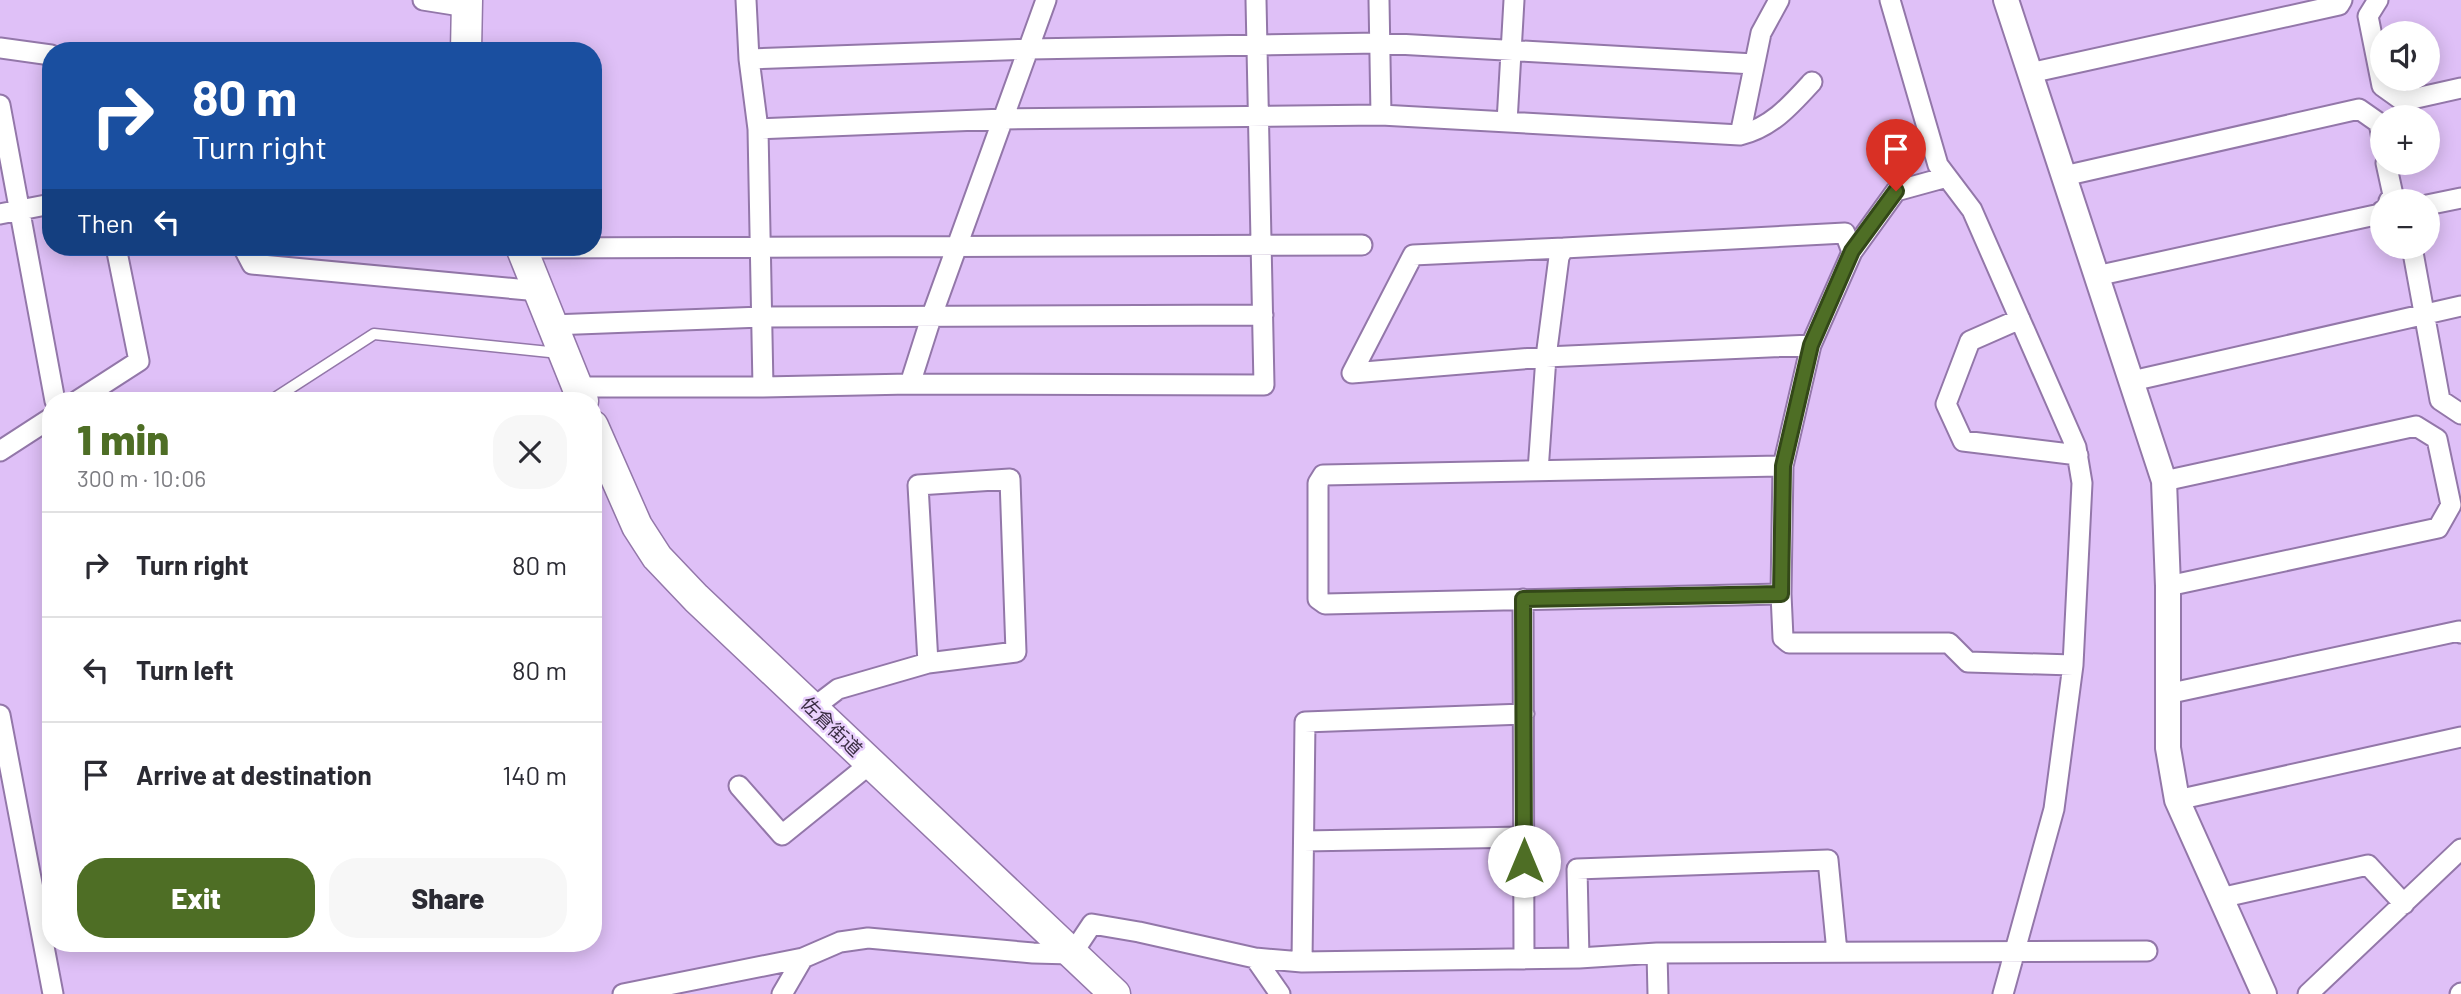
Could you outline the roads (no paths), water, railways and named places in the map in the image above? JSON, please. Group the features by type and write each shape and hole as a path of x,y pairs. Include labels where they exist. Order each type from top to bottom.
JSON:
{"main road":[{"path":"466,42 467,4"},
{"path":"525,256 579,392"},
{"name":"佐倉街道","path":"602,446 637,526 657,557 696,598 1115,994"}],"street":[{"path":"423,0 467,4"},
{"path":"746,0 749,59 758,129 763,387"},
{"path":"909,384 1046,0"},
{"path":"602,393 909,384 1264,385 1256,0"},
{"path":"1379,0 1381,115"},
{"path":"1507,122 1514,0"},
{"path":"1740,135 1761,33 1779,0"},
{"path":"1890,0 1938,165 1972,210 2076,447 2082,483 2073,665 2054,809 2003,994"},
{"path":"2006,0 2164,481 2168,586 2168,748 2178,800 2264,994"},
{"path":"2030,73 2339,5 2342,0"},
{"path":"2378,0 2368,16 2382,86 2403,101 2461,88"},
{"path":"749,59 1030,49 1378,43 1754,64"},
{"path":"0,48 42,54"},
{"path":"758,129 1004,119 1381,115 1740,135 1760,130 1794,102 1812,82"},
{"path":"0,104 53,392"},
{"path":"2063,176 2359,109 2370,117"},
{"path":"1947,177 1896,191 1852,251 1811,345 1783,466 1783,638 1789,643 1949,643 1968,662 2073,665"},
{"path":"2440,202 2461,198"},
{"path":"0,214 42,206"},
{"path":"2096,276 2370,216"},
{"path":"1811,345 1546,358 1352,373 1413,255 1845,233 1852,251"},
{"path":"602,247 1362,245"},
{"path":"1538,471 1546,358 1559,257 1564,248"},
{"path":"91,392 139,361 118,256"},
{"path":"248,256 252,264 539,291"},
{"path":"2414,259 2440,400 2461,414"},
{"path":"2132,381 2461,306"},
{"path":"552,324 762,317 1263,315"},
{"path":"2020,320 1970,341 1946,404 1963,440 2078,455"},
{"path":"0,451 42,424"},
{"path":"2164,481 2416,426 2437,439 2451,505 2438,528 2168,586"},
{"path":"1781,594 1325,604 1318,599 1318,483 1323,475 1783,466"},
{"path":"813,708 838,689 928,663 1016,652 1010,479 918,485 928,663"},
{"path":"1523,599 1524,959"},
{"path":"2167,694 2459,631 2461,633"},
{"path":"1302,962 1305,722 1524,714"},
{"path":"0,715 42,939"},
{"path":"2178,800 2461,737"},
{"path":"739,786 782,835 871,764"},
{"path":"1304,841 1524,837"},
{"path":"2308,994 2461,849"},
{"path":"1579,958 1577,869 1828,860 1837,952"},
{"path":"2220,898 2368,865 2404,904"},
{"path":"623,994 803,958 840,942 869,937 1033,953 1072,954 1092,924 1255,958 1302,962 1579,958 1657,953 2147,951"},
{"path":"45,952 53,994"},
{"path":"1657,953 1658,994"},
{"path":"782,994 803,958"},
{"path":"1255,958 1280,994"}],"lane":[{"path":"284,392 374,334 563,353"}]}
